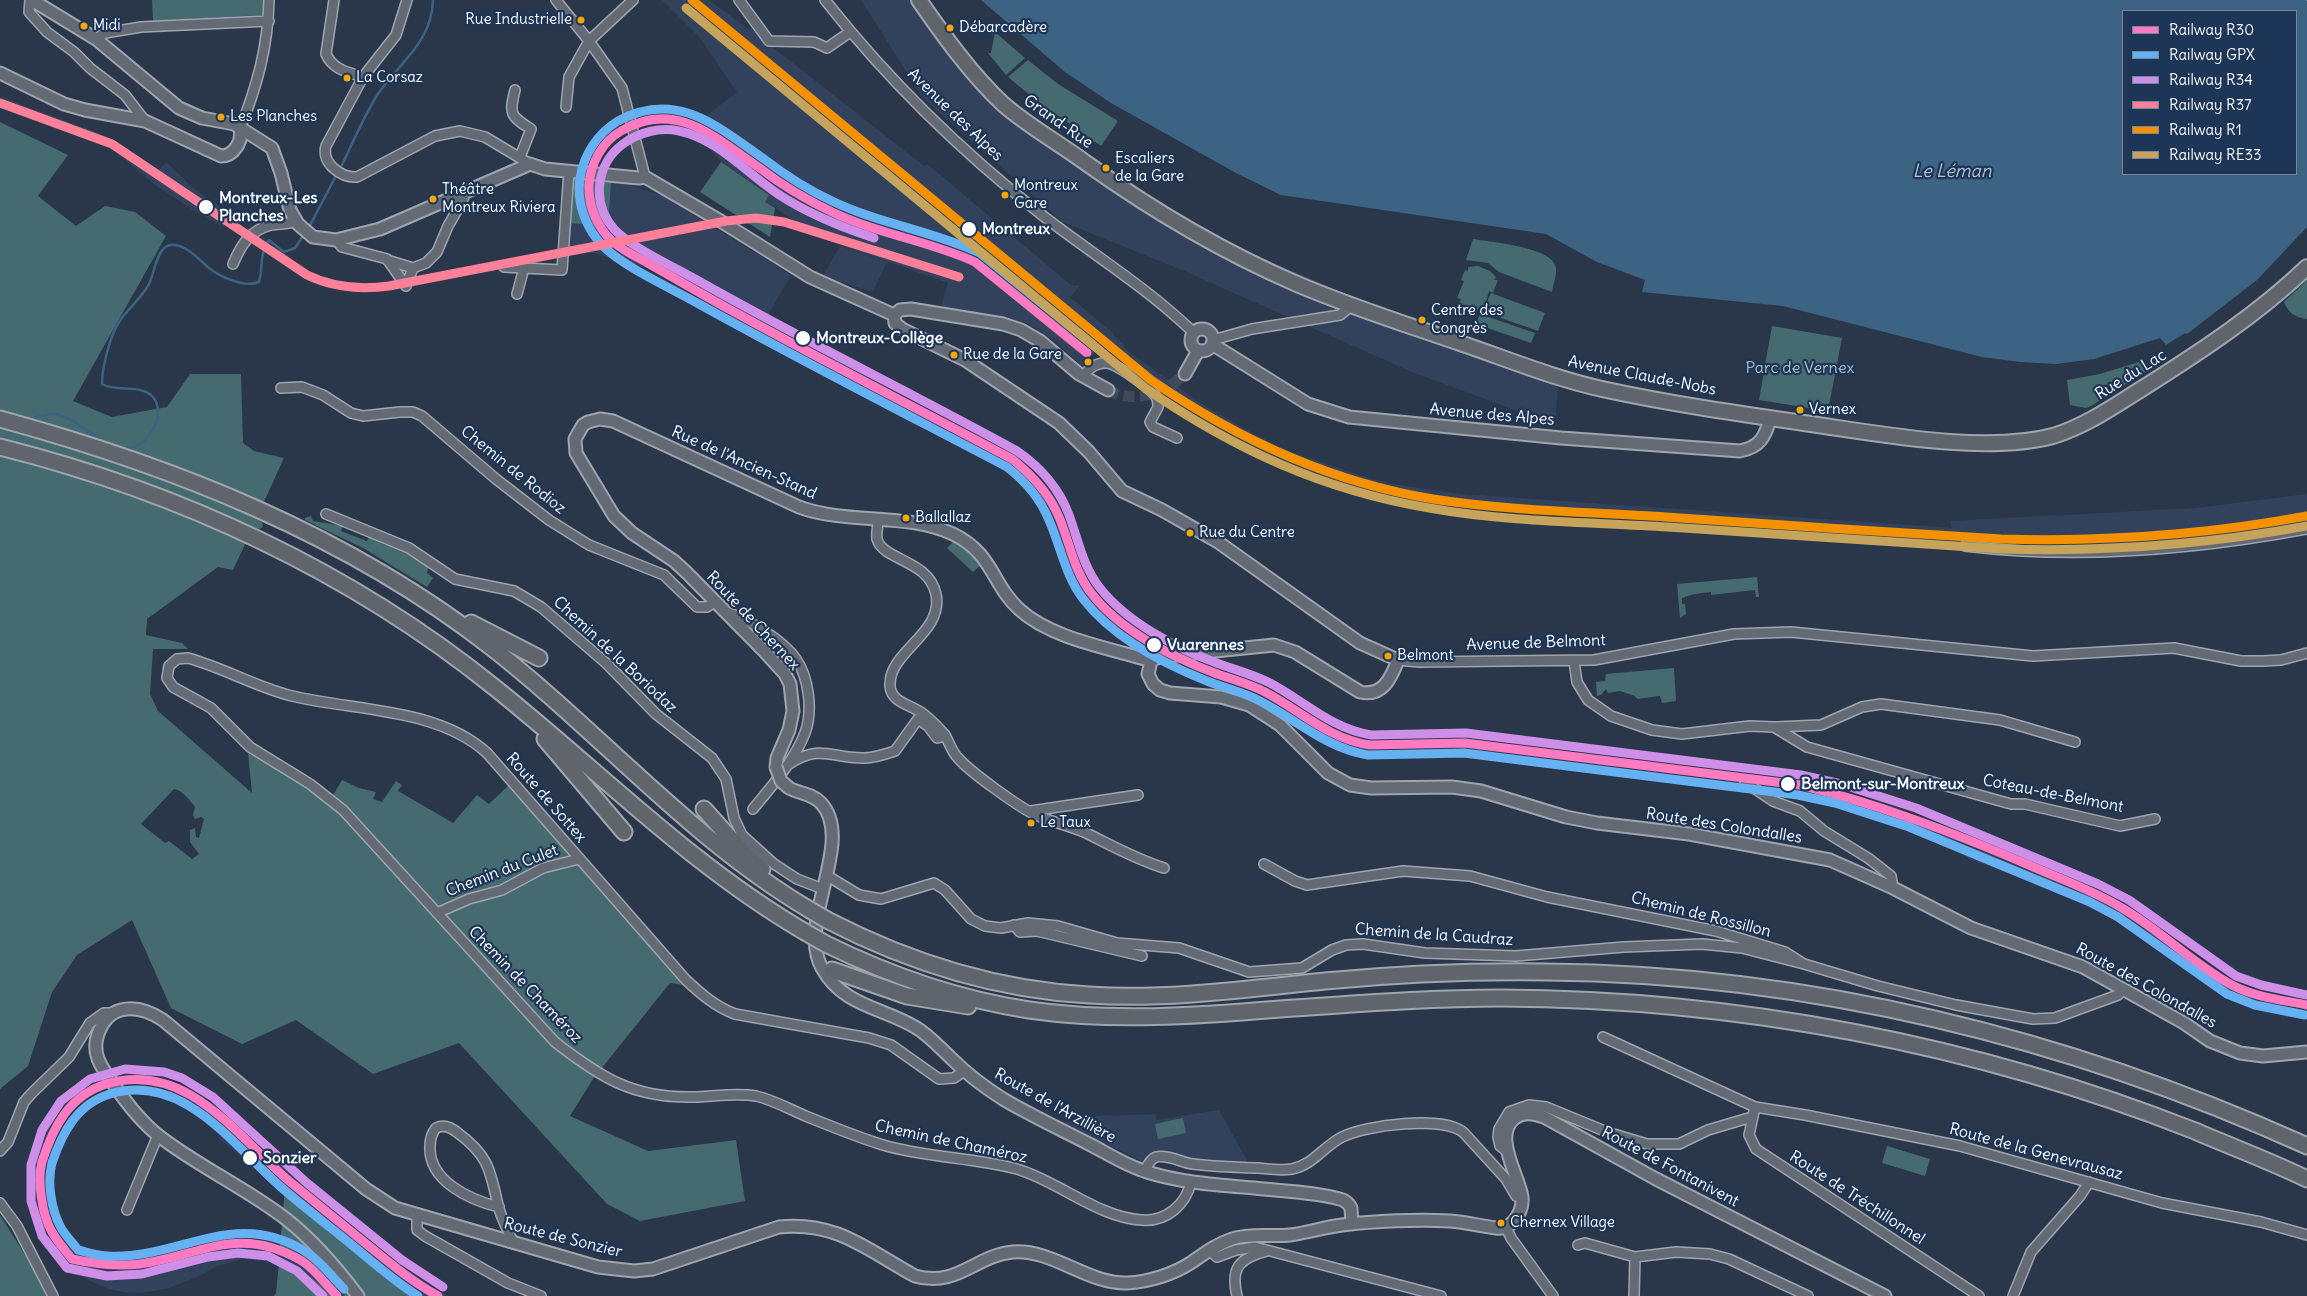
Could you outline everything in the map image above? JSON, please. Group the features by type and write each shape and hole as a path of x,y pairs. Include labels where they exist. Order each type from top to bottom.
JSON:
{"highway":[{"path":"0,420 85,444 146,465 283,521 539,658"},
{"path":"0,447 60,463 137,489 240,530 335,579 391,613 450,654 514,703 688,852 753,900 826,944 874,966 930,987 967,998 1030,1010"},
{"path":"405,587 491,647 562,707 704,835 759,878 810,907"},
{"path":"514,703 624,832"},
{"path":"704,809 738,848 827,920 859,936 915,959 972,977 1086,995 1131,996 1196,994 1360,978 1503,972 1596,973 1691,980 1828,997 1964,1025 2099,1064 2194,1098 2307,1146"},
{"path":"832,970 924,1000 970,1007 1107,1017 1212,1014 1329,1005 1458,999 1596,1001 1733,1013 1833,1028 1957,1055 2089,1093 2174,1123 2307,1179"}],"main road":[{"name":"Grand-Rue","path":"919,0 957,51 991,92 1026,122 1139,198 1209,240 1295,283 1347,304"},
{"name":"Rue du Lac","path":"1946,440 1981,443 2023,441 2055,435 2093,419 2195,355 2273,298 2307,267"},
{"name":"Avenue Claude-Nobs","path":"1347,304 1567,380 1602,389 1770,418 1902,437 1946,440"}],"street":[{"path":"145,121 125,95 47,32 29,12 31,0 96,39 179,108 202,118 234,124 270,146 274,150 286,199 296,222 312,236 336,240 380,229 530,164"},
{"path":"0,73 26,87 74,107 145,121 225,156 232,153 239,142 240,129 262,65 269,21 269,0"},
{"path":"334,0 326,54 330,62 337,68 363,77"},
{"path":"407,0 396,35 363,77 326,146 326,158 334,168 344,174 351,177 361,175 435,136 450,132 472,133 485,137 530,164 545,169 645,177 810,277 894,315 900,310 911,309 1014,327 1040,340 1083,376 1108,390"},
{"path":"556,0 614,74 626,97 645,177"},
{"path":"566,107 569,78 589,41 633,0"},
{"path":"739,0 769,41 814,42 828,47 850,32"},
{"name":"Avenue des Alpes","path":"825,0 850,32 910,97 972,157 1051,222 1166,306 1194,333"},
{"path":"96,39 105,33 141,27 269,21"},
{"path":"515,90 510,108 515,120 531,129 520,158"},
{"path":"504,267 562,270 569,171"},
{"path":"336,240 342,246 413,268 426,263 437,252 466,191"},
{"path":"233,264 244,241 253,233 271,225 296,222"},
{"path":"387,260 406,286 413,268"},
{"path":"517,294 524,268"},
{"path":"1213,342 1210,333 1204,329 1194,333 1192,344 1198,351 1205,351 1213,342 1252,329 1340,316 1347,304"},
{"name":"Avenue de Belmont","path":"894,315 895,322 902,329 964,360 1059,423 1090,452 1118,487 1126,494 1162,510 1218,542 1360,642 1398,660 1419,662 1574,661 1619,656 1700,638 1734,634 1791,632 2033,656 2174,648 2241,661 2263,661 2281,660 2307,653"},
{"name":"Avenue des Alpes","path":"1213,342 1308,404 1349,418 1561,438 1740,451 1750,449 1760,442 1766,433 1770,418"},
{"path":"1184,374 1198,351"},
{"path":"1083,376 1087,371 1099,364 1116,365 1155,396 1158,406 1150,422 1153,427 1177,438"},
{"name":"Chemin de Rodioz","path":"281,388 302,387 323,395 352,413 363,416 400,412 417,414 443,432 496,479 570,534 589,545 664,575 697,607 707,607 716,601"},
{"name":"Rue de l'Ancien-Stand","path":"578,434 588,422 600,419 613,421 805,509 828,516 918,524 951,534 968,543 984,558 1009,598 1020,610 1039,623 1080,640 1150,661"},
{"name":"Route de Chernex","path":"578,434 574,444 576,453 614,516 632,532 674,562 716,601 784,674 790,684 793,711 789,730 777,758 781,766"},
{"name":"Chemin de la Boriodaz","path":"326,514 409,548 455,579 514,591 541,606 606,663 656,714 712,758 726,779 734,818 742,835 774,864 797,879 823,889"},
{"path":"878,520 877,537 880,546 924,572 932,584 937,602 930,625 907,650 893,672 890,686 891,691 901,702 923,713 945,736 957,757 1016,802 1031,811 1083,832 1140,860 1164,868"},
{"path":"1965,546 2015,552 2100,553 2246,540 2307,529"},
{"path":"726,612 750,621 795,657 804,674 808,694 809,720 804,734 753,809"},
{"path":"1150,661 1156,658 1176,655 1274,646 1295,652 1360,692 1367,693 1374,692 1384,686 1398,660"},
{"name":"Route de Sottex","path":"250,747 211,708 173,687 167,676 172,662 179,658 188,658 253,684 293,696 430,721 456,731 487,753 686,980 698,992 724,1010 735,1014 869,1038 891,1045 901,1050 939,1079 954,1078 964,1071"},
{"name":"Route des Colondalles","path":"1150,661 1148,674 1153,684 1160,690 1170,693 1221,697 1249,705 1280,725 1328,773 1350,785 1371,788 1452,787 1481,791 1582,820 1689,834 1830,860 1893,888 1971,928 2083,967 2184,1023 2210,1040 2240,1053 2263,1056 2307,1052"},
{"name":"Coteau-de-Belmont","path":"1574,661 1577,682 1588,700 1611,716 1652,730 1682,734 1750,726 1774,727 1807,747 2011,804 2025,804 2120,826 2155,820"},
{"path":"1774,727 1821,725 1862,707 1881,704 2000,720 2075,742"},
{"path":"781,766 805,754 818,752 865,758 895,751 918,719 937,738 945,736"},
{"name":"Chemin de Chaméroz","path":"250,747 334,801 555,1042 610,1081 637,1091 664,1096 691,1097 740,1094 758,1096 846,1133 884,1145 919,1153 1012,1168 1030,1173 1088,1203 1127,1219 1145,1221 1162,1217 1175,1210 1184,1200 1191,1182"},
{"path":"781,766 781,780 789,788 814,797 821,803 829,817 832,841 826,876 823,889 810,907"},
{"path":"1745,782 1773,801 1800,811 1833,836 1868,858 1891,876 1893,888"},
{"path":"1031,811 1138,795"},
{"name":"Chemin du Culet","path":"437,913 469,899 502,890 542,868 579,859"},
{"name":"Chemin de Rossillon","path":"1264,864 1295,881 1307,885 1403,871 1470,876 1547,897 1716,931 1785,952 1804,964 1878,986 1965,1007 2032,1020 2055,1018 2118,995 2124,990"},
{"name":"Chemin de la Caudraz","path":"826,876 859,895 881,899 934,884 945,890 971,919 984,926 1001,928 1028,923 1058,926 1117,943 1179,948 1249,972 1259,973 1302,968 1332,950 1346,945 1363,944 1425,953 1516,956 1624,947 1702,944 1742,948 1804,964"},
{"name":"Route de l'Arzillière","path":"810,907 816,930 816,954 826,975 841,993 916,1028 932,1040 964,1071 1003,1099 1145,1171 1191,1182 1298,1193 1342,1200 1351,1208 1352,1224"},
{"name":"Chemin de la Caudraz","path":"1014,925 1020,932 1046,933 1142,956"},
{"name":"Route de Sonzier","path":"113,1013 122,1009 133,1008 163,1020 366,1189 395,1208 417,1216 598,1267 634,1271 671,1265 779,1227 810,1226 825,1228 841,1234 915,1276 928,1280 953,1276 1000,1254 1025,1251 1104,1280 1126,1283 1146,1281 1171,1273 1209,1250 1240,1237 1291,1235 1352,1224 1439,1220 1500,1229 1506,1227"},
{"path":"0,1152 8,1142 19,1113 31,1094 69,1057 90,1023 104,1013 113,1013"},
{"path":"113,1013 106,1019 97,1038 95,1049 97,1059 117,1089 154,1132 285,1218 313,1243 358,1296"},
{"name":"Route de la Genevrausaz","path":"1603,1037 1755,1108 1918,1136 2172,1205 2261,1222 2307,1235"},
{"path":"1508,1152 1500,1146 1499,1129 1510,1112 1529,1105 1546,1107 1607,1132 1646,1144 1679,1144 1708,1130 1752,1117"},
{"name":"Route de Tréchillonnel","path":"1755,1108 1748,1134 1750,1141 1765,1156 1979,1296"},
{"name":"Route de Fontanivent","path":"1522,1198 1508,1152 1506,1133 1512,1119 1525,1114 1544,1117 1656,1180 1885,1296"},
{"path":"1145,1171 1156,1157 1166,1156 1193,1164 1290,1169 1312,1160 1342,1136 1362,1130 1402,1124 1441,1125 1457,1128 1464,1133 1506,1179 1516,1196 1522,1198 1520,1211 1511,1224 1506,1227 1511,1238 1553,1296"},
{"path":"499,1208 463,1193 447,1183 436,1171 430,1158 432,1136 436,1128 444,1126 455,1130 478,1150 493,1177 499,1208 513,1242"},
{"path":"127,1210 154,1132"},
{"path":"2013,1296 2031,1252 2080,1196 2089,1182"},
{"path":"0,1203 17,1226 53,1296"},
{"path":"417,1216 417,1230 424,1236 508,1283 541,1296"},
{"path":"1578,1245 1584,1243 1635,1257 1676,1252 1710,1254 1730,1259 1808,1296"},
{"path":"1209,1250 1218,1257 1246,1247 1269,1251 1441,1296"},
{"path":"1237,1296 1234,1280 1240,1264 1247,1257 1269,1251"},
{"path":"1634,1296 1635,1257"}],"shaded area":[{"path":"662,0 709,0 748,29 756,27 766,42 924,166 927,164 1071,285 1080,286 1070,297 1113,333 1124,345 1125,349 1199,402 1252,433 1289,451 1365,477 1398,485 1461,494 1952,528 1951,521 2196,508 2307,494 2307,525 2255,536 2108,547 2036,547 1459,508 1427,504 1360,489 1282,461 1245,443 1159,391 1105,348 1096,350 1082,366 1054,340 1027,323 940,310 948,283 795,229 796,222 765,201 769,195 721,162 694,130 687,125 667,121 657,124 655,115 685,117 697,123 737,92 700,38"},
{"path":"861,0 928,0 993,102 1145,208 1558,384 1555,425 1412,372 1182,270 1063,222 923,98"},
{"path":"0,97 96,132 159,170 166,162 192,187 233,216 231,220 228,225 223,227 155,185 110,147 0,108"},
{"path":"572,178 623,183 663,196 791,275 765,320 695,281 566,246"},
{"path":"840,246 887,262 873,292 823,276"},
{"path":"691,281 769,325 796,338 798,336 809,342 808,344 872,381 1015,457 1059,498 1058,500 1072,541 1080,544 1082,566 1090,588 1104,604 1191,660 1210,669 1255,684 1324,727 1370,742 1403,742 1427,737 1461,739 1832,787 1918,818 2100,891 2132,910 2210,969 2246,990 2307,1002 2307,1010 2241,994 2180,966 2119,920 2097,907 1969,859 1935,834 1887,820 1875,810 1836,798 1776,788 1772,798 1748,781 1735,781 1510,752 1483,753 1433,744 1399,749 1370,749 1346,745 1326,738 1282,705 1255,690 1192,670 1166,652 1157,652 1123,635 1125,632 1100,615 1077,586 1060,559 1038,507 1023,479 1011,466 993,452 686,289"},
{"path":"144,1074 181,1084 194,1092 388,1256 436,1290 448,1296 422,1296 415,1291 219,1139 226,1130 190,1098 153,1084 134,1082 107,1086 80,1099 63,1113 49,1131 45,1141 38,1176 41,1203 59,1236 74,1253 114,1272 159,1271 178,1267 230,1247 251,1244 292,1248 311,1259 334,1281 345,1296 330,1296 325,1289 289,1264 242,1259 217,1266 197,1277 169,1288 129,1293 109,1289 88,1280 69,1267 43,1233 34,1213 30,1193 31,1175 33,1157 41,1134 58,1109 77,1090 102,1077"},
{"path":"1219,1110 1249,1164 1189,1158 1161,1152 1142,1161 1061,1122 1096,1122 1095,1116 1156,1114 1156,1120"}],"green space":[{"path":"152,0 264,0 263,15 153,21"},
{"path":"995,32 1025,58 1006,75 988,53 991,53"},
{"path":"1028,60 1058,84 1118,121 1101,146 1041,104 1008,77"},
{"path":"0,122 68,155 38,196 76,226 105,206 135,212 166,236 73,401 112,417 167,407 190,374 241,374 243,443 254,451 284,458 256,519 262,522 263,527 259,529 253,527 233,570 218,567 147,619 146,635 182,643 188,649 153,649 150,694 158,711 252,793 248,753 250,741 332,797 342,780 359,788 376,792 373,799 382,802 396,781 402,785 398,791 453,823 477,795 489,804 509,785 684,985 670,983 593,1079 570,1116 648,1151 736,1140 745,1201 640,1221 607,1204 459,1043 373,1074 296,1020 242,1044 171,1008 132,920 77,955 52,992 28,1066 0,1089","holes":["174,789 186,796 195,807 193,815 195,819 201,817 204,819 199,838 196,837 195,828 190,830 190,842 199,854 192,859 169,841 165,843 141,824"]},
{"path":"721,162 769,195 765,202 775,208 770,237 700,192"},
{"path":"576,179 611,183 609,212 613,224 611,226 569,223 572,181"},
{"path":"1473,239 1520,247 1545,255 1553,261 1556,268 1552,292 1499,272 1488,263 1466,260"},
{"path":"1478,266 1490,271 1496,277 1494,280 1498,280 1493,293 1489,291 1484,308 1491,293 1545,313 1538,331 1481,311 1482,307 1480,306 1478,310 1459,303 1461,299 1457,298 1464,281 1461,280 1465,270 1468,271 1468,267"},
{"path":"2307,280 2307,319 2293,314 2284,302"},
{"path":"1480,314 1535,333 1531,343 1476,324"},
{"name":"Parc de Vernex","path":"1772,326 1842,338 1828,411 1759,400"},
{"path":"2142,361 2147,371 2091,406 2086,408 2070,405 2067,380 2100,374"},
{"path":"311,516 313,521 343,526 341,531 367,541 369,537 385,545 386,542 410,552 425,563 428,568 427,573 433,578 427,587 363,548 305,520 305,518"},
{"path":"954,541 982,564 973,572 947,548"},
{"path":"1757,577 1759,597 1756,597 1755,590 1711,595 1711,592 1700,593 1682,598 1686,614 1680,618 1677,584"},
{"path":"1674,668 1676,701 1662,703 1660,696 1637,699 1635,696 1620,691 1608,693 1606,689 1601,695 1597,696 1596,682 1605,681 1606,674"},
{"path":"1183,1118 1186,1133 1158,1139 1155,1124"},
{"path":"1887,1146 1930,1159 1925,1176 1882,1163"},
{"path":"285,1188 422,1296 345,1296 317,1264 300,1253 280,1247"},
{"path":"0,1215 51,1296 0,1296"},
{"path":"279,1263 300,1270 320,1285 330,1296 274,1296 276,1293"}],"water":[{"name":"Le Léman","path":"981,0 2307,0 2307,227 2257,280 2187,334 2185,333 2166,345 2160,338 2094,359 2056,364 2020,362 1982,357 1783,306 1642,292 1645,280 1597,262 1546,234 1281,195 1236,173 1111,103 1065,72"}],"waterway":[{"path":"340,169 378,94 421,40 431,15 433,0"},
{"path":"308,229 337,174"},
{"path":"27,420 54,414 75,422 107,444 118,448 129,449 140,444 150,434 155,425 158,412 155,400 142,390 108,387 102,384 102,377 107,352 116,328 148,286 160,254 169,245 180,246 219,275 247,284 259,282 262,256 269,240 284,252 295,248 305,233"}],"tunnel":[{"path":"1108,390 1128,396 1149,395 1168,387 1185,374"}],"rail line":[{"name":"R1","path":"692,0 1151,380 1217,421 1251,439 1285,455 1357,482 1433,499 1491,506 2001,539 2040,540 2154,536 2231,528 2307,516"},
{"name":"RE33","path":"686,8 1145,388 1178,410 1246,448 1280,464 1352,490 1429,508 1488,516 2001,549 2040,550 2154,546 2231,538 2307,526"},
{"name":"R37","path":"0,103 112,144 307,275 327,283 347,287 389,286 726,221 756,218 784,222 959,277"},
{"name":"GPX","path":"1093,345 980,253 962,245 869,216 823,197 788,176 713,124 696,116 678,111 659,109 639,112 618,121 598,138 582,169 579,187 581,206 587,224 598,240 613,255 649,277 775,346 1007,467 1020,478 1041,504 1072,581 1084,600 1109,626 1157,658 1207,681 1254,698 1274,708 1325,740 1368,755 1464,753 1798,795 1835,803 1909,827 2090,902 2118,917 2227,994 2255,1005 2305,1015"},
{"name":"R30","path":"1087,353 975,262 940,248 849,220 832,212 804,198 712,135 695,126 678,121 660,119 641,122 621,131 608,141 592,168 589,192 594,216 612,241 628,253 747,319 1012,459 1033,478 1055,508 1081,576 1103,607 1131,630 1163,650 1212,672 1259,689 1328,731 1355,742 1370,745 1465,743 1800,785 1859,801 2001,853 2088,890 2150,926 2202,966 2230,984 2258,995 2307,1005"},
{"name":"R34","path":"874,238 837,225 801,208 766,186 719,149 693,135 679,131 657,130 636,136 614,152 602,173 600,184 602,208 614,229 632,244 1017,451 1041,471 1060,496 1069,515 1089,571 1100,588 1124,612 1167,641 1214,662 1270,683 1331,721 1357,732 1371,735 1466,733 1801,775 1841,784 1916,808 2098,884 2129,900 2236,976 2261,985 2307,995"},
{"name":"R34","path":"323,1296 297,1271 268,1256 238,1253 208,1257 142,1274 107,1276 67,1268 42,1236 31,1201 31,1165 42,1130 61,1101 90,1079 125,1069 164,1072 182,1078 213,1097 307,1183 402,1260 443,1287"},
{"name":"R30","path":"337,1296 307,1264 279,1250 259,1245 239,1243 221,1245 162,1260 131,1265 106,1264 72,1259 48,1225 41,1197 40,1178 42,1162 51,1137 64,1114 82,1096 106,1084 135,1079 161,1083 185,1092 208,1106 289,1181 378,1254 438,1296"},
{"name":"GPX","path":"344,1289 309,1254 282,1240 257,1234 232,1234 208,1238 134,1255 104,1256 78,1250 60,1226 54,1211 51,1195 50,1178 52,1163 66,1131 72,1121 88,1105 110,1094 136,1090 161,1093 184,1103 225,1134 299,1203 392,1278 418,1296"}],"place":[{"name":"Rue Industrielle","path":"581,20"},
{"name":"Midi","path":"84,26"},
{"name":"Débarcadère","path":"950,28"},
{"name":"La Corsaz","path":"347,78"},
{"name":"Les Planches","path":"221,117"},
{"name":"Escaliers de la Gare","path":"1106,168"},
{"name":"Montreux Gare","path":"1005,195"},
{"name":"Théâtre Montreux Riviera","path":"433,199"},
{"name":"Montreux-Les Planches","path":"206,207"},
{"name":"Montreux","path":"969,229"},
{"name":"Centre des Congrès","path":"1422,320"},
{"name":"Montreux-Collège","path":"803,338"},
{"name":"Rue de la Gare","path":"954,355"},
{"name":"Vernex","path":"1800,410"},
{"name":"Ballallaz","path":"906,518"},
{"name":"Rue du Centre","path":"1190,533"},
{"name":"Vuarennes","path":"1154,645"},
{"name":"Belmont","path":"1388,656"},
{"name":"Belmont-sur-Montreux","path":"1788,784"},
{"name":"Le Taux","path":"1031,823"},
{"name":"Sonzier","path":"250,1158"},
{"name":"Chernex Village","path":"1501,1223"}]}
